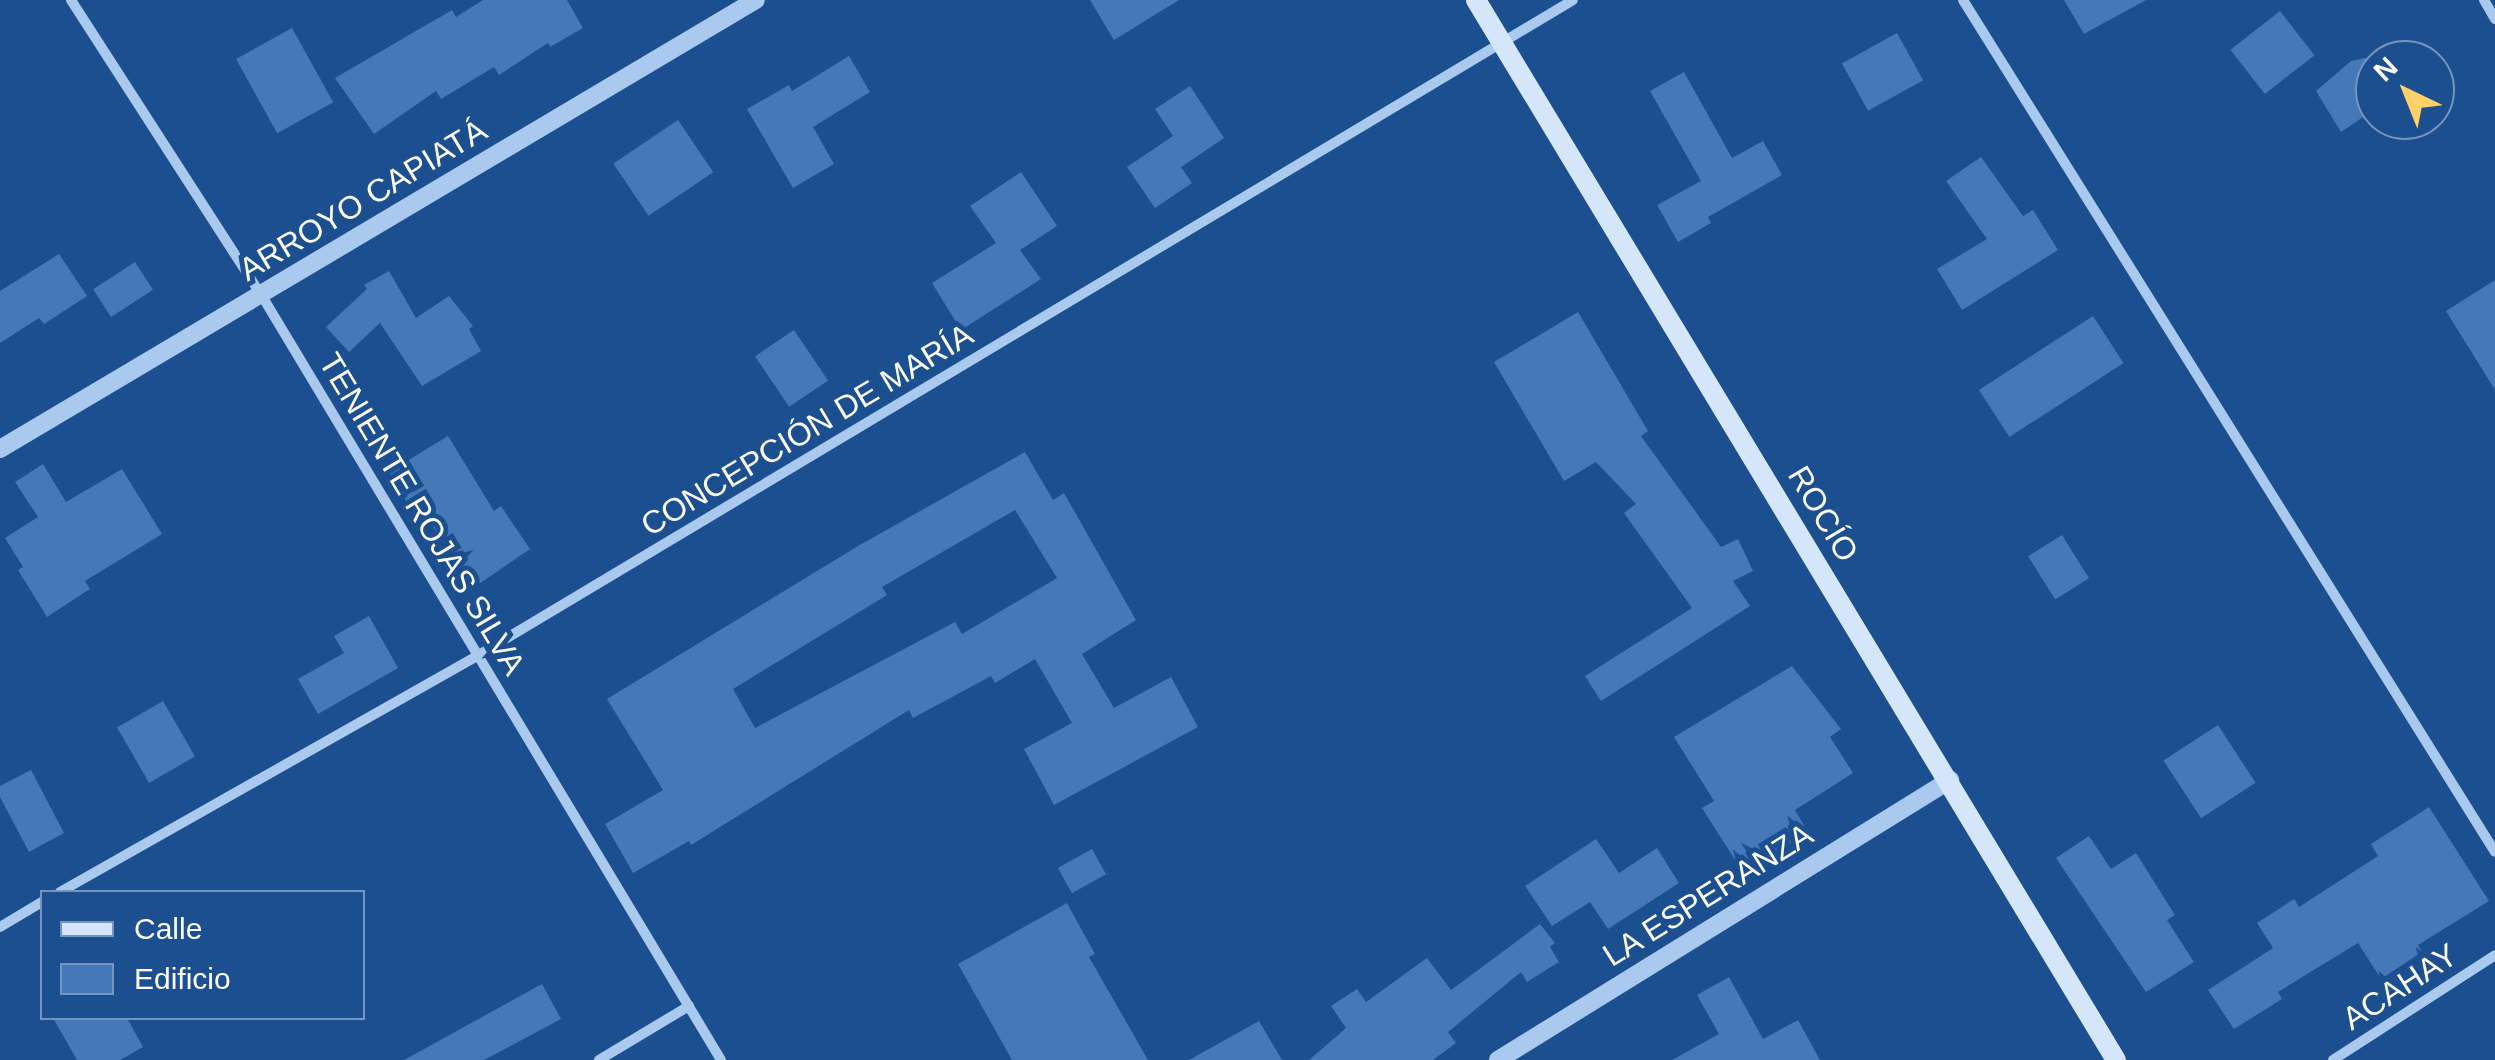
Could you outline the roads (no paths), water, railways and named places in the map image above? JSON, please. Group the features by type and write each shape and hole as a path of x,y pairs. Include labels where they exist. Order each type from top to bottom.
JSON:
{"main road":[{"name":"ROCÍO","path":"1476,0 2116,1060"}],"street":[{"name":"TENIENTE ROJAS SILVA","path":"72,0 262,296 721,1060"},
{"name":"ARROYO CAPIATÁ","path":"0,449 756,0"},
{"name":"CONCEPCIÓN DE MARÍA","path":"64,890 478,656 1504,45 1573,0"},
{"path":"1962,0 2495,852"},
{"path":"2484,0 2495,19"},
{"name":"LA ESPERANZA","path":"1498,1060 1950,780"},
{"path":"0,926 40,903"},
{"name":"ACAHAY","path":"2332,1060 2495,955"},
{"path":"599,1060 689,1006"}]}
